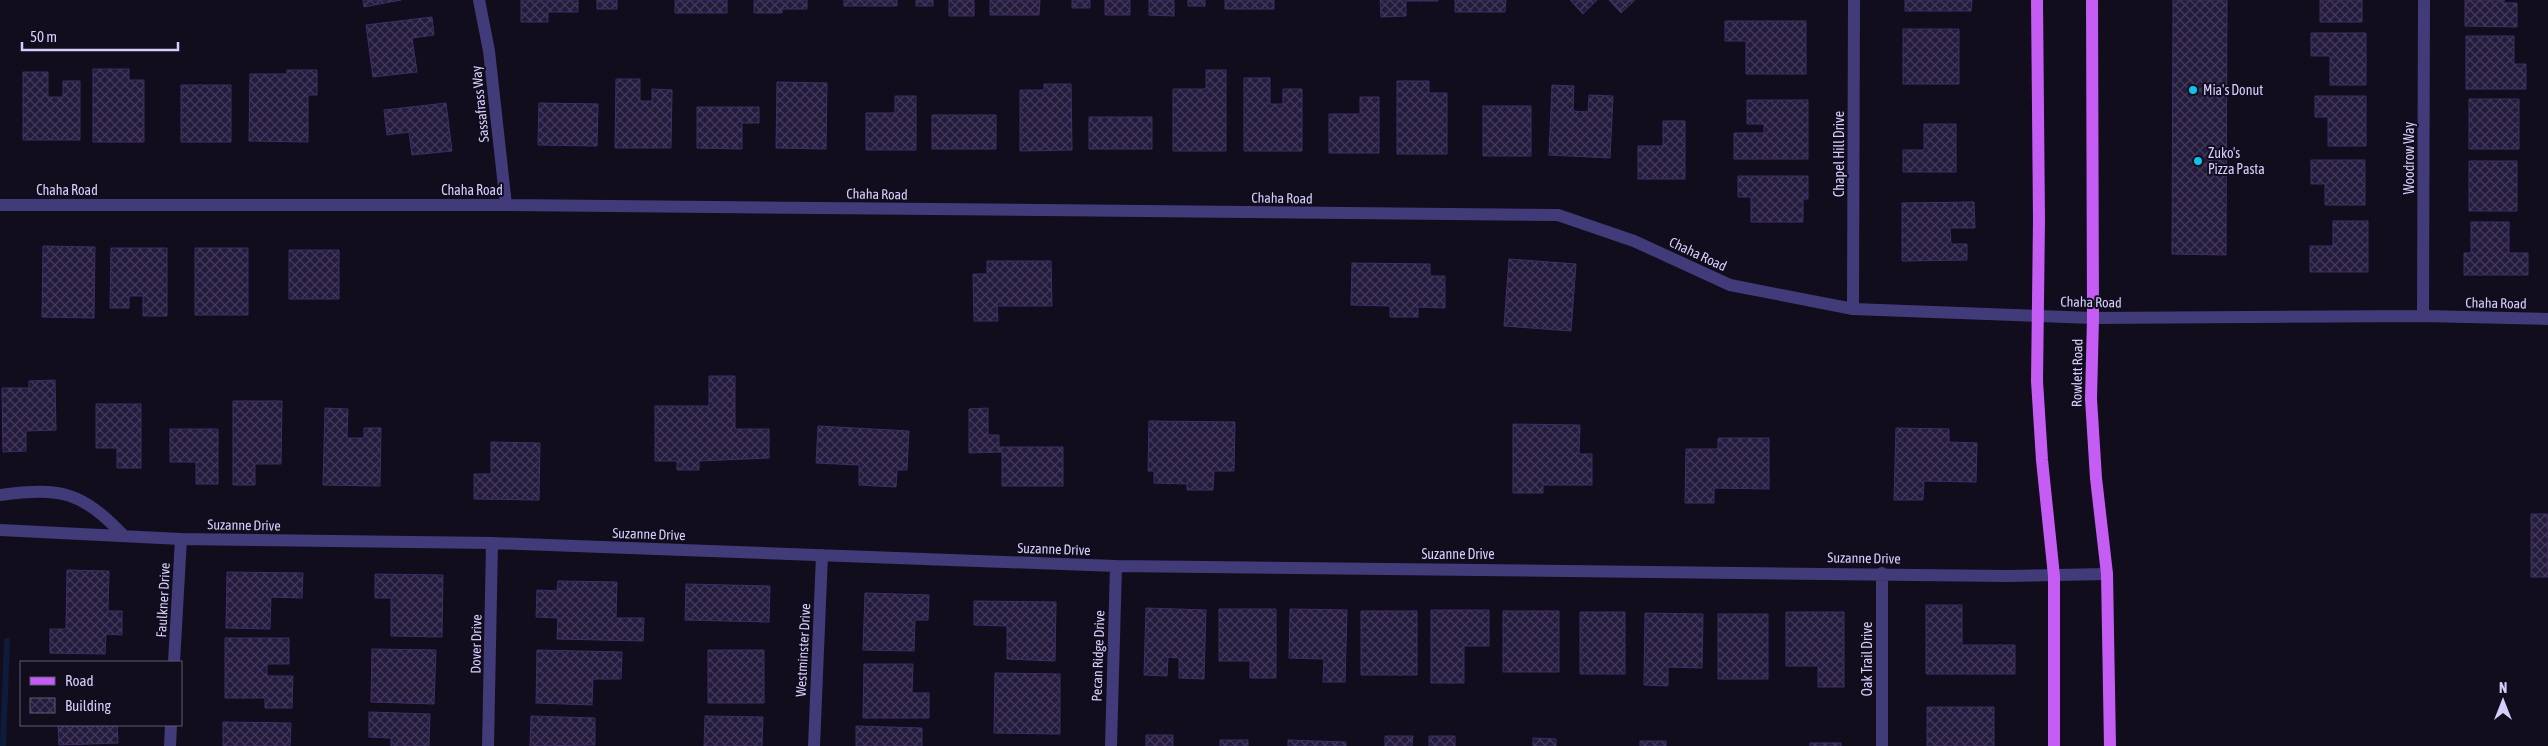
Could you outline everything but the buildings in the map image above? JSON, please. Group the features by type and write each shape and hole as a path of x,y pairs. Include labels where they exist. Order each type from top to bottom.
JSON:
{"main road":[{"path":"2036,0 2039,211 2038,412 2054,576 2054,746"},
{"name":"Rowlett Road","path":"2092,0 2093,318 2091,407 2096,478 2107,574 2110,746"}],"street":[{"name":"Sassafrass Way","path":"479,0 489,51 506,205"},
{"name":"Chapel Hill Drive","path":"1853,309 1854,0"},
{"name":"Woodrow Way","path":"2423,316 2424,0"},
{"name":"Chaha Road","path":"0,205 506,205 1558,215 1634,241 1730,285 1853,309 2093,318 2423,316 2548,319"},
{"path":"0,496 33,491 64,494 89,503 124,536"},
{"name":"Suzanne Drive","path":"0,530 181,539 492,543 1116,566 2054,576 2107,574"},
{"name":"Faulkner Drive","path":"174,661 181,539"},
{"name":"Dover Drive","path":"488,746 492,543"},
{"name":"Westminster Drive","path":"814,746 822,555"},
{"name":"Pecan Ridge Drive","path":"1111,746 1116,566"},
{"name":"Oak Trail Drive","path":"1882,573 1882,746"},
{"path":"170,746 171,726"}],"waterway":[{"path":"3,746 7,641"}],"place":[{"name":"Mia's Donut","path":"2193,90"},
{"name":"Zuko's Pizza Pasta","path":"2198,161"}]}
